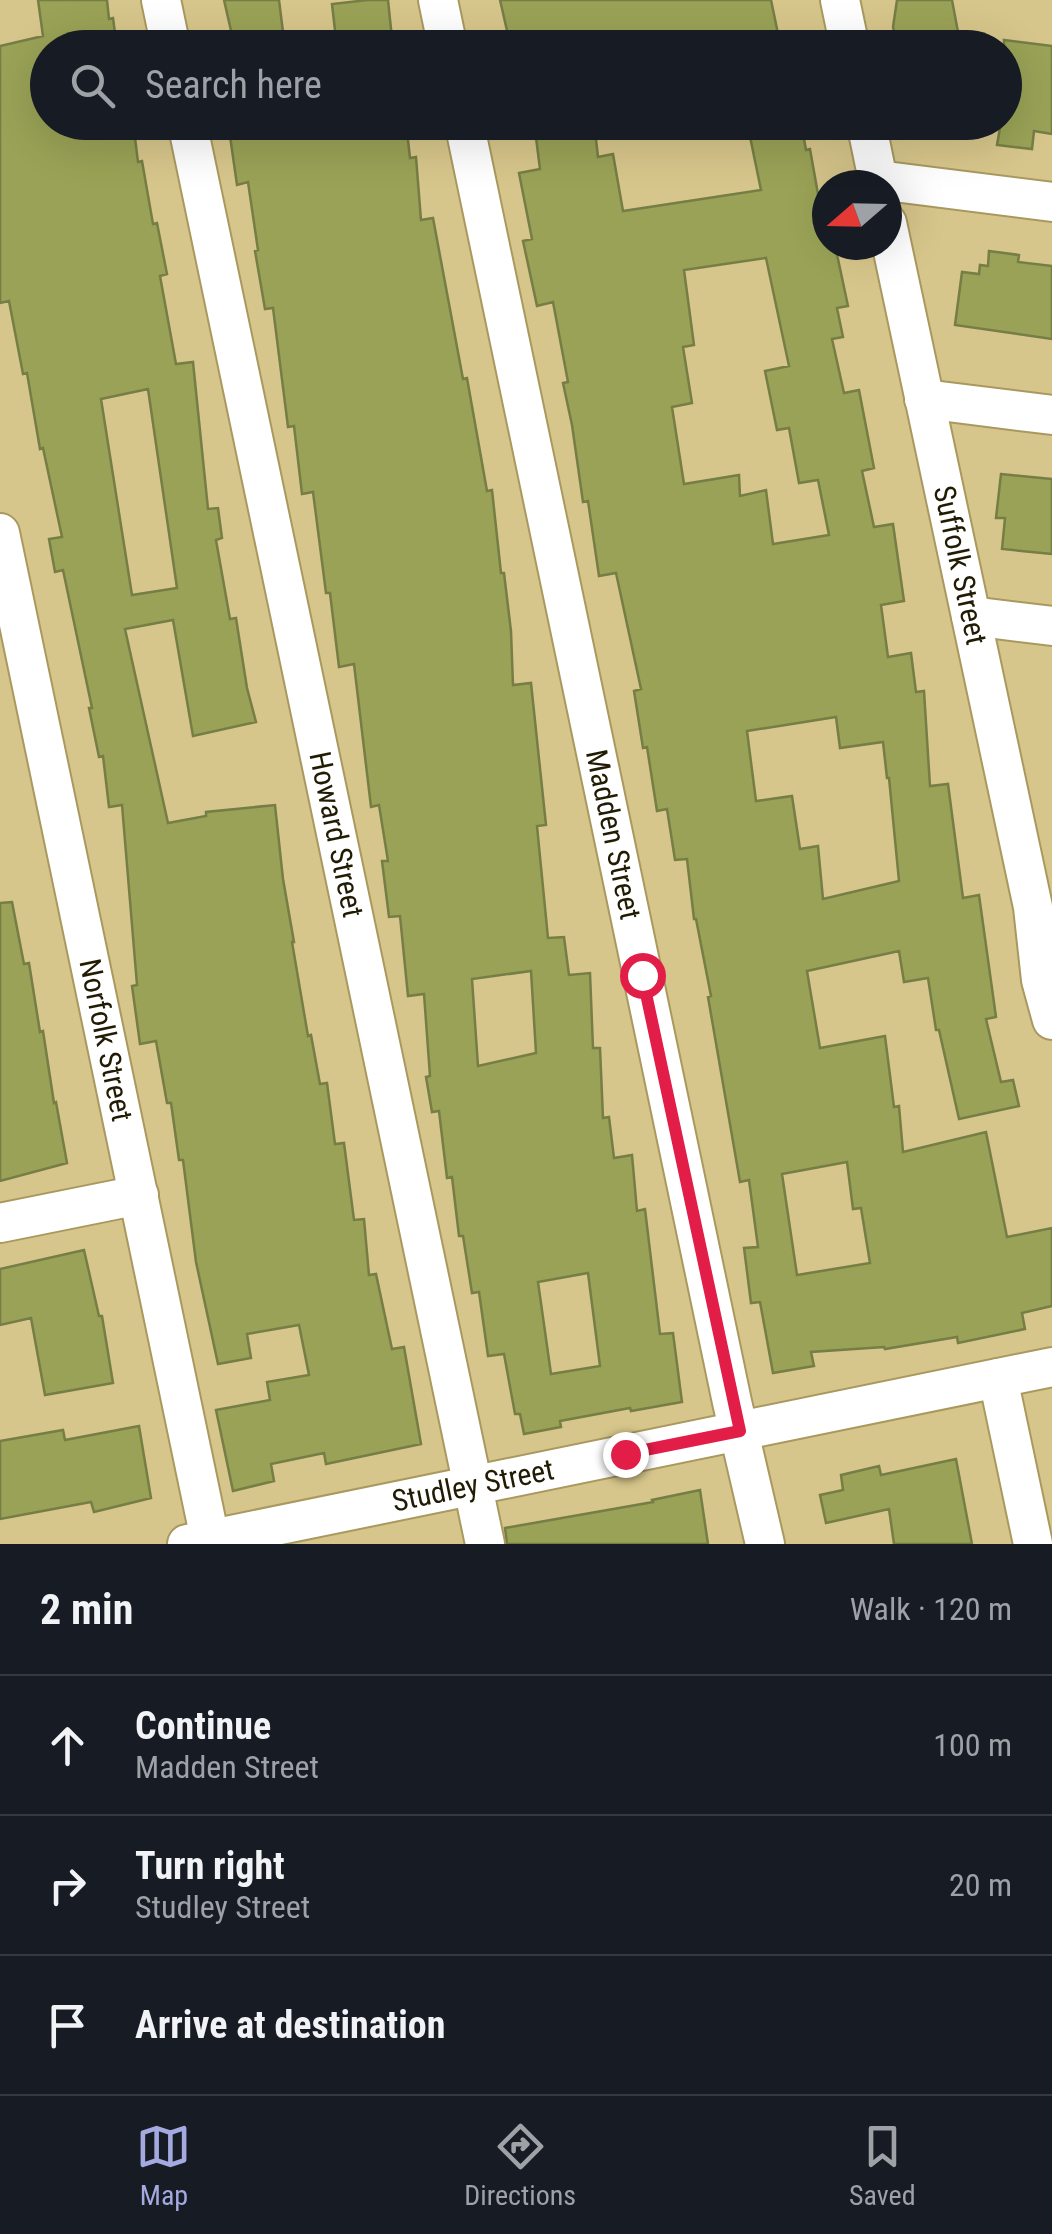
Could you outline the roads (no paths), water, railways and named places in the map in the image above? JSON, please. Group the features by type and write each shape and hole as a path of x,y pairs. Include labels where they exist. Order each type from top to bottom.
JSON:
{"street":[{"path":"161,0 167,30"},
{"path":"438,0 444,30"},
{"path":"840,0 846,30"},
{"name":"Howard Street","path":"191,140 485,1544"},
{"name":"Madden Street","path":"468,140 764,1544"},
{"path":"870,140 875,170"},
{"path":"902,186 1052,202"},
{"name":"Suffolk Street","path":"895,260 971,616 1034,834 1033,907 1041,980 1051,1017"},
{"path":"924,400 1052,416"},
{"name":"Norfolk Street","path":"0,533 139,1195 203,1542"},
{"path":"971,616 1052,626"},
{"name":"Suffolk Street","path":"1033,907 1052,961"},
{"path":"0,1222 139,1195"},
{"name":"Studley Street","path":"203,1542 1052,1367"},
{"path":"998,1378 1033,1544"}]}
